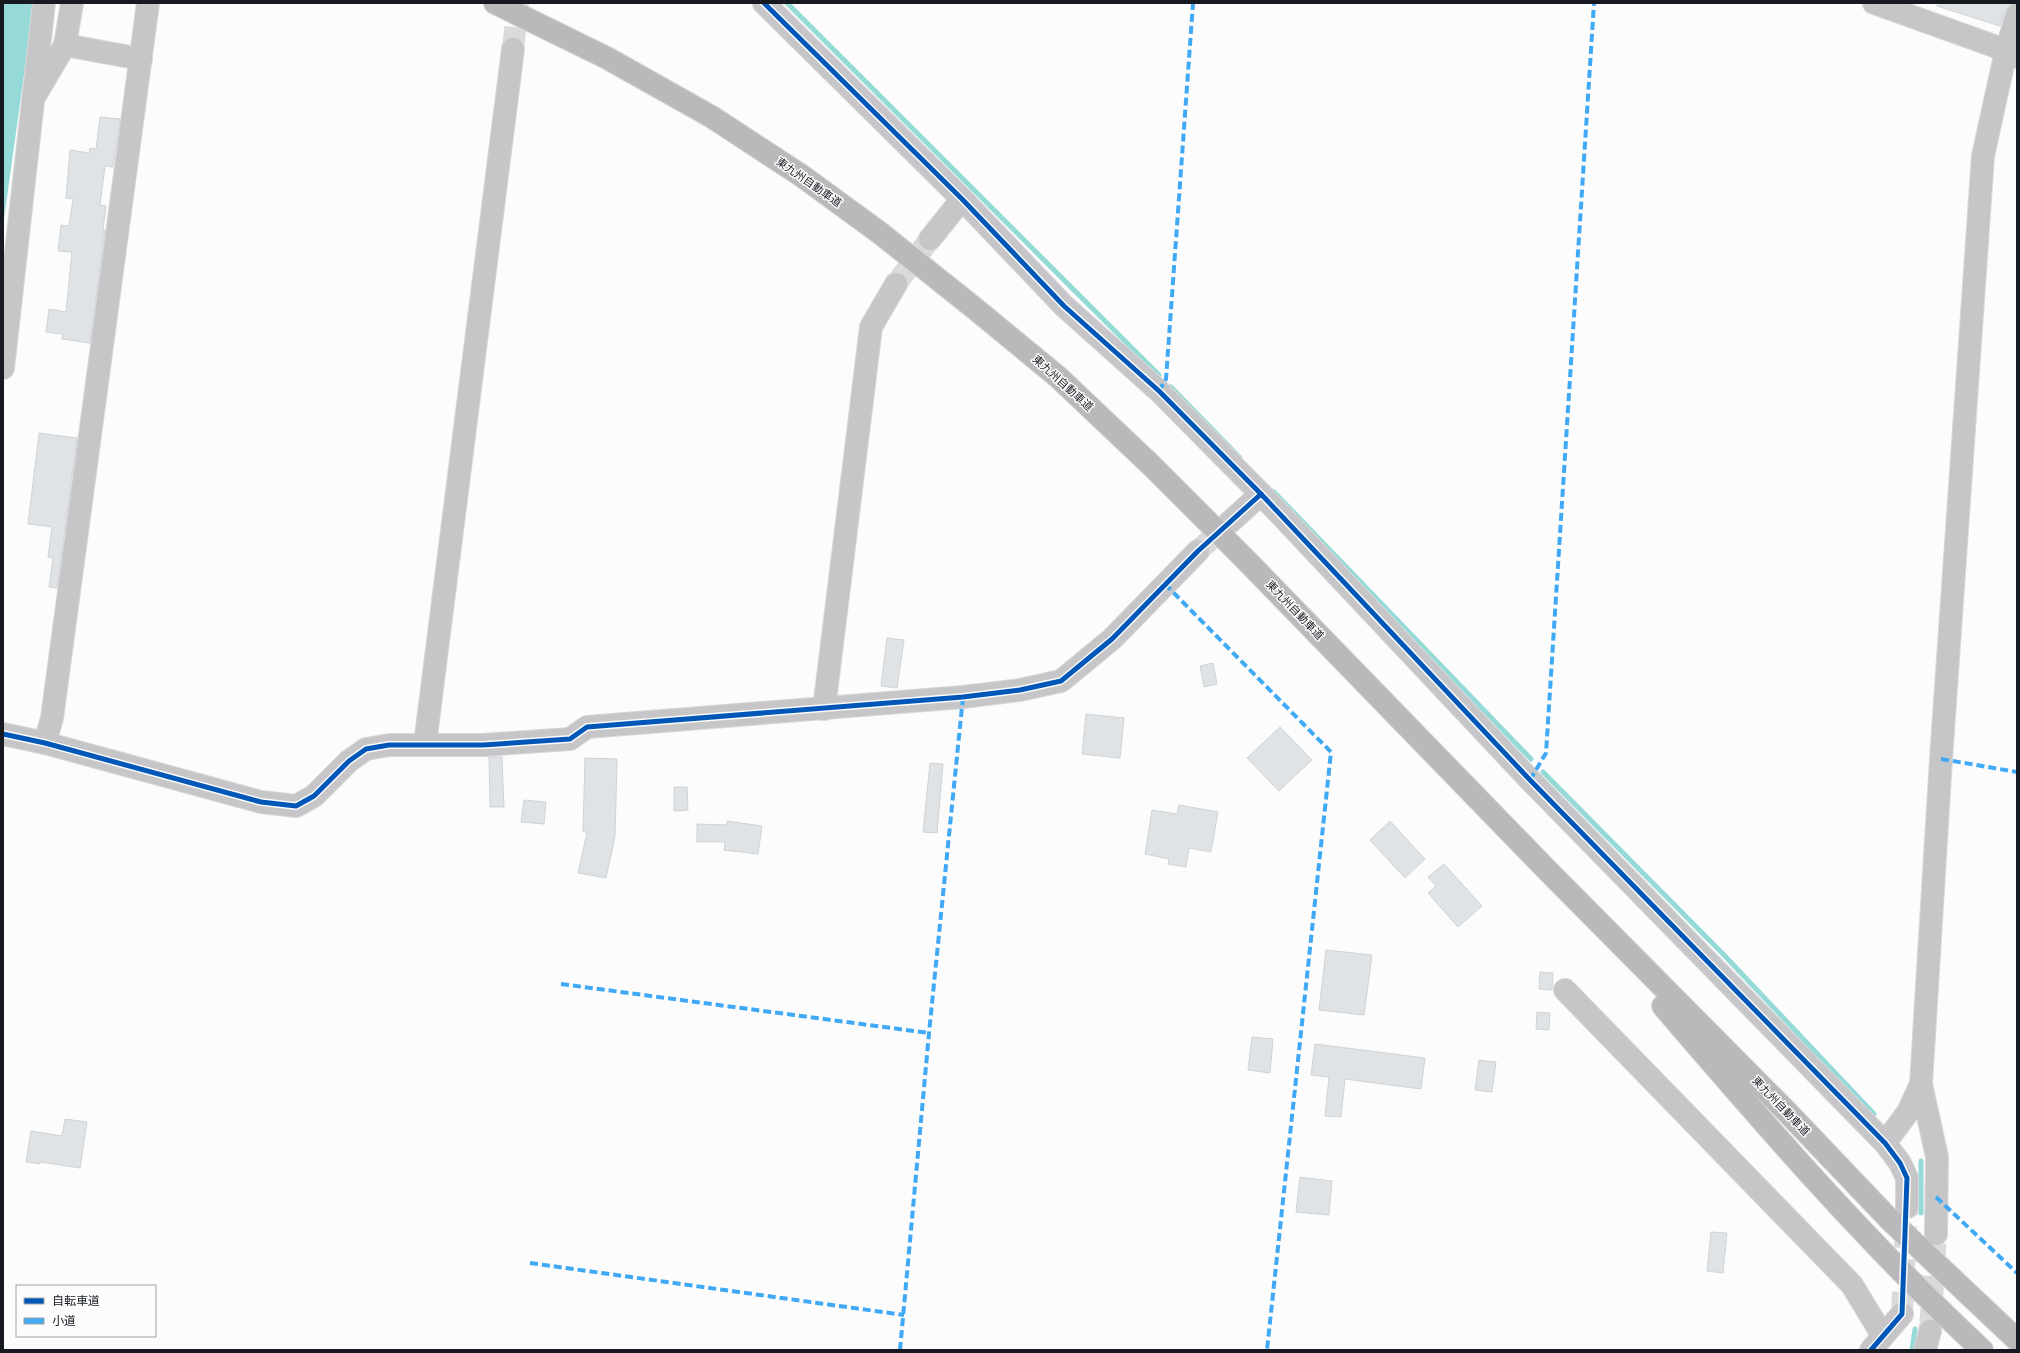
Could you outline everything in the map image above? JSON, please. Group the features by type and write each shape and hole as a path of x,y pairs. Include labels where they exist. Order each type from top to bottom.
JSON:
{"highway":[{"name":"東九州自動車道","path":"495,3 607,58 712,117 809,181 880,233 973,306 1058,377 1152,466 1349,665 1547,870 1784,1108 1890,1220 2017,1340"},
{"name":"東九州自動車道","path":"1547,870 1775,1137 1873,1244 1982,1350"}],"street":[{"path":"3,368 44,3"},
{"path":"32,101 64,46 72,3"},
{"path":"44,743 53,710 148,3"},
{"path":"764,3 962,199 1064,306 1159,391 1261,494 1530,780 1885,1143 1900,1163 1907,1178 1907,1207"},
{"path":"1874,3 2014,38 1983,156 1941,759 1921,1084 1937,1157 1936,1234"},
{"path":"64,46 141,60"},
{"path":"425,744 513,49"},
{"path":"930,239 962,199"},
{"path":"824,709 871,327 896,284"},
{"path":"1230,522 1261,494"},
{"path":"3,734 44,743 261,802 296,806 314,796 349,761 366,749 389,745 483,745 570,739 587,727 963,697 1020,690 1061,682 1112,638 1198,551"},
{"path":"1564,990 1852,1285 1877,1343 1902,1314"},
{"path":"1885,1143 1908,1112 1921,1084"}],"water":[{"path":"3,3 34,3 3,226"}],"building":[{"path":"1938,3 2014,3 2008,6 2000,26 1937,6"},
{"path":"100,117 120,119 113,167 105,166 100,205 106,206 103,230 105,230 90,343 62,339 63,334 46,332 49,309 66,312 72,252 58,251 61,225 69,226 73,199 66,198 70,150 89,153 90,148 96,149"},
{"path":"39,433 77,438 57,588 49,587 53,558 48,557 52,527 28,524"},
{"path":"887,638 904,640 897,688 881,686"},
{"path":"1213,663 1217,684 1204,687 1200,666"},
{"path":"1086,714 1124,718 1120,758 1082,754"},
{"path":"1280,727 1312,760 1279,791 1247,758"},
{"path":"489,757 502,757 504,807 490,807"},
{"path":"585,758 617,759 615,837 606,878 578,873 587,832 583,832"},
{"path":"930,763 943,764 937,833 923,832"},
{"path":"674,787 687,787 688,810 674,811"},
{"path":"524,800 546,802 544,824 521,822"},
{"path":"1179,805 1218,812 1211,852 1189,848 1186,867 1168,864 1169,859 1145,854 1152,810 1177,814"},
{"path":"727,821 762,826 758,854 724,850 725,842 697,842 697,824 727,825"},
{"path":"1390,821 1425,859 1405,878 1370,840"},
{"path":"1444,864 1482,906 1458,927 1428,893 1436,886 1428,877"},
{"path":"1326,950 1372,955 1364,1015 1319,1010"},
{"path":"1540,972 1553,973 1552,990 1539,989"},
{"path":"1537,1012 1550,1013 1549,1030 1536,1029"},
{"path":"1252,1037 1273,1039 1270,1073 1248,1070"},
{"path":"1315,1044 1425,1058 1421,1089 1345,1079 1341,1117 1325,1116 1329,1077 1311,1075"},
{"path":"1479,1060 1496,1062 1492,1092 1475,1090"},
{"path":"65,1119 87,1122 80,1168 40,1162 40,1164 26,1162 31,1131 62,1136"},
{"path":"1300,1177 1332,1181 1329,1215 1296,1212"},
{"path":"1711,1232 1727,1233 1723,1273 1707,1271"}],"waterway":[{"path":"787,3 1159,375"},
{"path":"1171,387 1240,458"},
{"path":"1274,492 1531,759"},
{"path":"1543,772 1724,955 1874,1114"},
{"path":"1921,1161 1921,1213"},
{"path":"1912,1350 1915,1329"}],"tunnel":[{"path":"513,49 518,3"},
{"path":"896,284 930,239"},
{"path":"1198,551 1230,522"},
{"path":"1902,1314 1907,1207"},
{"path":"1930,1331 1936,1234"}],"marked path":[{"path":"1159,391 1166,379 1193,3"},
{"path":"1530,780 1546,753 1594,3"},
{"path":"1165,584 1331,752 1267,1350"},
{"path":"900,1350 929,1033 963,697"},
{"path":"1941,759 2017,772"},
{"path":"561,984 929,1033"},
{"path":"1936,1197 2017,1273"},
{"path":"530,1263 904,1315"}],"cycle path":[{"path":"764,3 962,199 1064,306 1159,391 1261,494 1530,780 1885,1143 1900,1163 1907,1178 1902,1314 1871,1350"},
{"path":"3,734 45,743 261,802 296,806 314,796 349,761 366,749 389,745 483,745 570,739 587,727 963,697 1020,690 1061,681 1112,639 1198,551 1261,494"}]}
